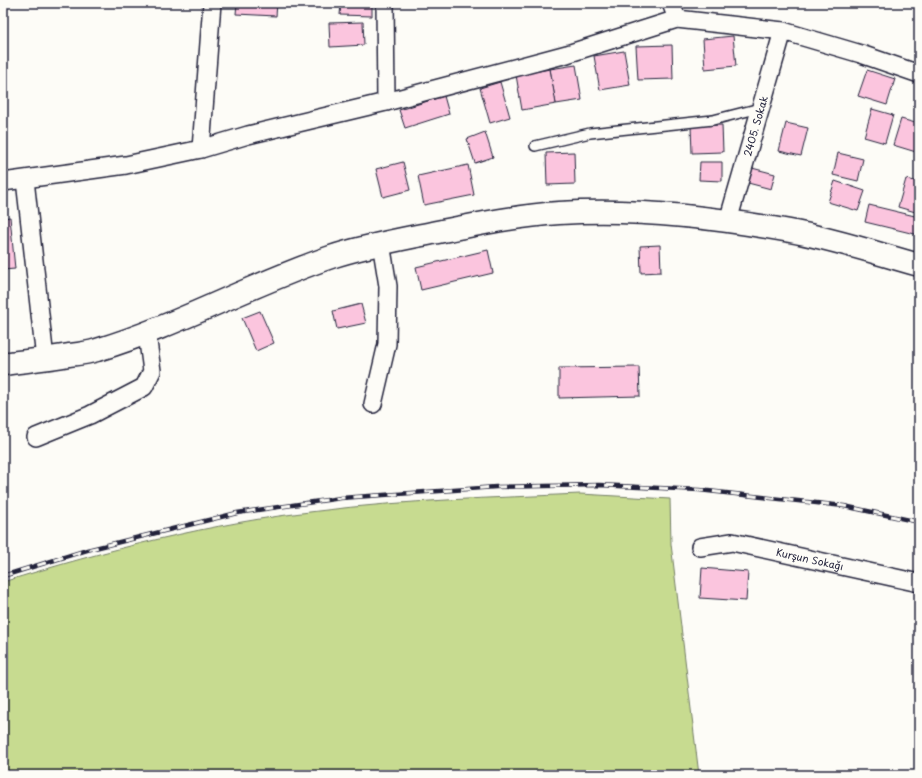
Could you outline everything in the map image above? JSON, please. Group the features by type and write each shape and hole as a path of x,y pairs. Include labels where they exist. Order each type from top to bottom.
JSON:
{"street":[{"path":"201,149 212,3"},
{"path":"385,3 386,102"},
{"path":"671,3 677,19"},
{"path":"3,182 126,165 201,149 248,135 386,102 567,54 677,19 783,31 861,54 919,74"},
{"name":"2405. Sokak","path":"728,221 783,31"},
{"path":"25,180 46,359"},
{"path":"3,364 94,351 147,334 281,276 331,257 381,243 485,222 558,213 622,211 682,215 728,221 792,231 919,265"},
{"path":"373,404 387,344 388,286 381,243"},
{"path":"36,437 90,415 144,387 152,371 147,334"},
{"name":"Kurşun Sokağı","path":"700,548 732,542 919,583"}],"lane":[{"path":"536,146 590,133 713,120 760,108"}],"green space":[{"path":"580,494 670,499 671,544 699,775 3,775 3,582 81,559 159,539 198,530 278,516 351,507 416,502"}],"building":[{"path":"237,3 277,3 276,16 236,14"},
{"path":"341,3 372,3 372,16 340,15"},
{"path":"363,22 364,45 330,47 329,23"},
{"path":"733,36 736,66 705,69 703,39"},
{"path":"672,45 673,79 638,80 636,46"},
{"path":"624,51 630,85 600,90 594,56"},
{"path":"576,65 582,100 556,104 550,69"},
{"path":"550,69 556,104 522,110 516,75"},
{"path":"867,70 895,79 887,105 858,96"},
{"path":"500,82 510,117 490,123 480,88"},
{"path":"444,96 449,114 405,128 399,110"},
{"path":"872,109 893,115 885,143 864,137"},
{"path":"901,119 919,124 919,143 916,152 893,145"},
{"path":"786,123 808,128 801,156 779,151"},
{"path":"722,125 723,152 692,153 691,126"},
{"path":"485,132 493,157 475,163 467,139"},
{"path":"574,152 575,184 547,185 546,153"},
{"path":"838,153 863,159 858,181 833,175"},
{"path":"403,162 410,190 383,197 376,169"},
{"path":"700,162 722,162 722,181 699,180"},
{"path":"468,165 474,195 424,205 418,176"},
{"path":"752,168 775,174 771,189 748,183"},
{"path":"906,179 919,182 919,213 898,207"},
{"path":"835,181 865,191 858,211 828,202"},
{"path":"869,205 919,217 919,235 865,222"},
{"path":"10,217 15,269 3,270 3,218"},
{"path":"660,245 661,272 641,273 640,246"},
{"path":"488,250 493,273 421,290 416,267"},
{"path":"361,304 366,323 337,329 333,311"},
{"path":"260,311 274,343 256,351 242,318"},
{"path":"639,367 640,396 559,398 559,368"},
{"path":"702,568 748,572 746,601 700,598"}],"railway":[{"path":"3,576 87,550 237,513 341,498 496,487 599,485 699,490 844,506 919,522"}]}
